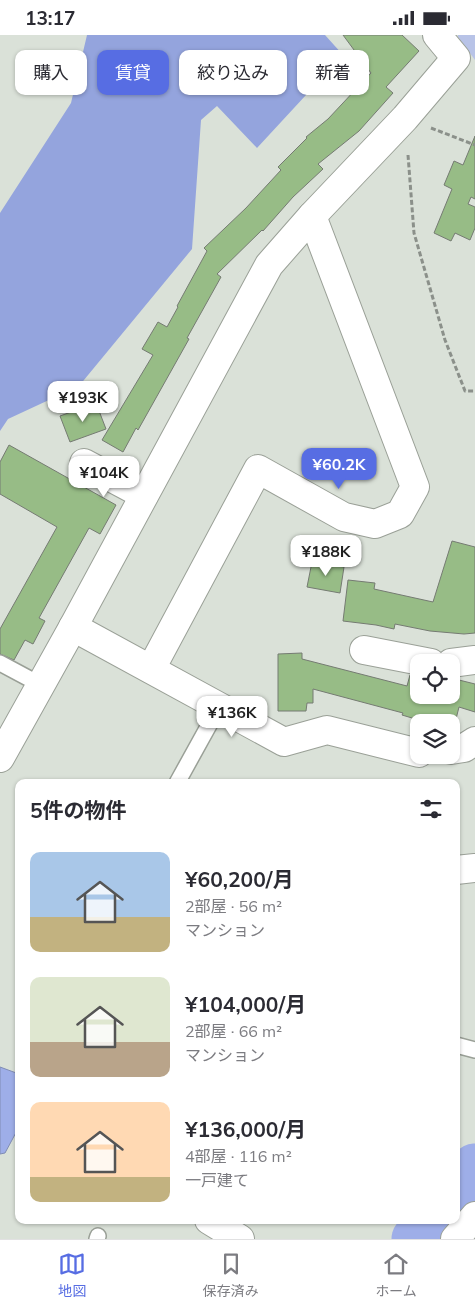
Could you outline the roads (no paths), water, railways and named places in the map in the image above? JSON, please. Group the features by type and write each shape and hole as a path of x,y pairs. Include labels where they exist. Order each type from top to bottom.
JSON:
{"street":[{"path":"0,758 269,265 312,216 405,118 456,58 437,35"},
{"path":"151,669 258,469 344,517 375,524 400,514 415,487 312,216"},
{"path":"84,463 144,495"},
{"path":"73,627 284,742 327,730 410,751"},
{"path":"364,650 410,659"},
{"path":"460,662 475,659"},
{"path":"460,749 475,741"},
{"path":"460,870 475,868"},
{"path":"455,1239 475,1216"},
{"path":"216,1224 240,1239"}],"lane":[{"path":"0,663 41,685"},
{"path":"179,779 219,707"},
{"path":"460,1046 475,1050"}],"waterway":[{"path":"460,1185 475,1168"},
{"path":"416,1239 428,1224"}]}
